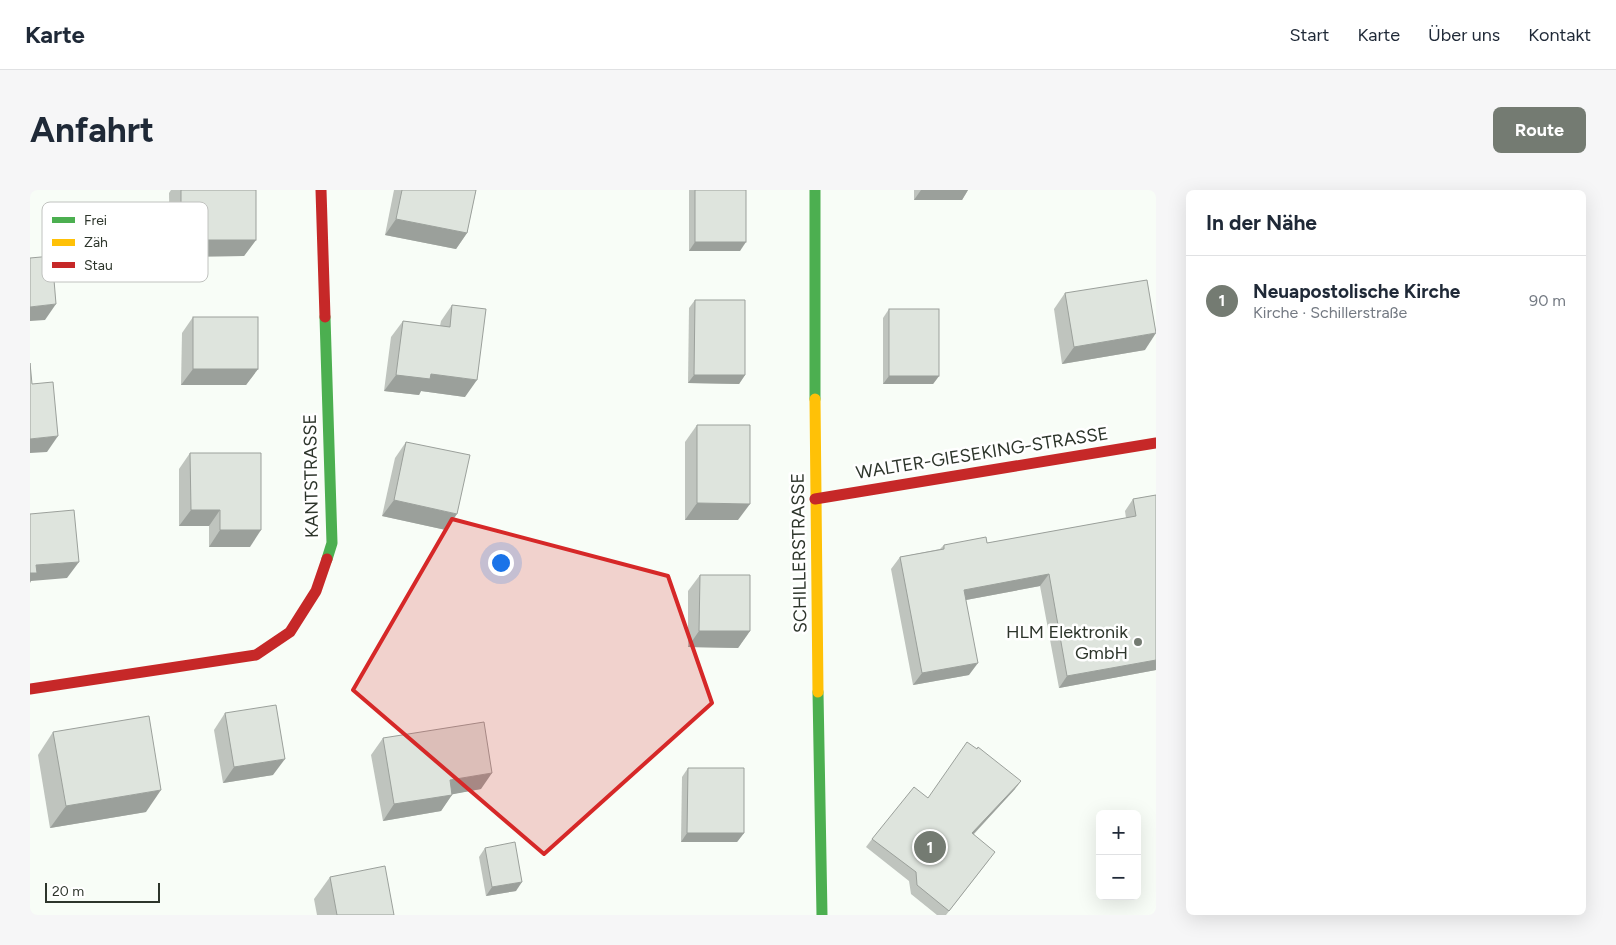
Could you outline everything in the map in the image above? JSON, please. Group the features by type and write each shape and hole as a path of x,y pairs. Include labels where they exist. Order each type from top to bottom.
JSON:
{"street":[{"name":"KANTSTRASSE","path":"30,690 256,655 290,632 316,591 332,544 321,190"},
{"name":"SCHILLERSTRASSE","path":"815,190 815,499 822,915"},
{"name":"WALTER-GIESEKING-STRASSE","path":"815,499 1156,443"}],"highlighted area":[{"path":"452,519 668,576 712,703 544,854 353,690"}],"building":[{"path":"181,190 256,190 256,240 208,240 208,202 181,202"},
{"path":"402,190 476,190 467,233 396,219"},
{"path":"695,190 746,190 746,242 695,242"},
{"path":"42,257 42,282 54,282 56,304 30,307 30,258"},
{"path":"1147,280 1156,333 1074,347 1065,293"},
{"path":"695,300 745,300 745,375 694,375"},
{"path":"452,305 486,309 477,380 431,374 430,379 396,375 403,321 450,327"},
{"path":"889,309 939,309 939,376 889,376"},
{"path":"193,317 258,317 258,369 193,369"},
{"path":"30,363 32,384 53,382 58,436 30,439"},
{"path":"697,425 750,425 750,504 697,503"},
{"path":"406,442 470,455 457,514 394,500"},
{"path":"190,453 261,453 261,530 220,530 220,510 191,510"},
{"path":"1156,495 1156,660 1067,676 1049,574 964,590 978,663 922,673 900,557 944,549 944,545 986,537 987,543 1136,516 1133,499"},
{"path":"74,510 79,562 36,565 37,573 30,573 30,514"},
{"path":"700,575 750,575 750,631 699,631"},
{"path":"276,705 285,759 234,767 225,713"},
{"path":"149,716 161,790 66,806 53,732"},
{"path":"484,722 492,773 450,780 452,795 394,804 383,738"},
{"path":"967,742 977,749 978,747 1021,781 972,833 995,852 949,911 917,885 916,872 872,839 914,787 928,798"},
{"path":"688,768 744,768 744,833 687,833"},
{"path":"515,842 522,882 492,887 485,848"},
{"path":"385,866 394,915 337,915 330,877"}],"traffic: fast":[{"path":"815,190 815,399"},
{"path":"325,317 332,543 327,559"},
{"path":"818,692 822,915"}],"traffic: slow":[{"path":"815,399 818,692"}],"traffic: jam":[{"path":"321,190 325,317"},
{"path":"815,499 1156,443"},
{"path":"30,689 256,655 290,632 316,591 327,559"}],"place":[{"name":"HLM Elektronik GmbH","path":"1138,642"},
{"name":"Neuapostolische Kirche","path":"930,847"}]}
